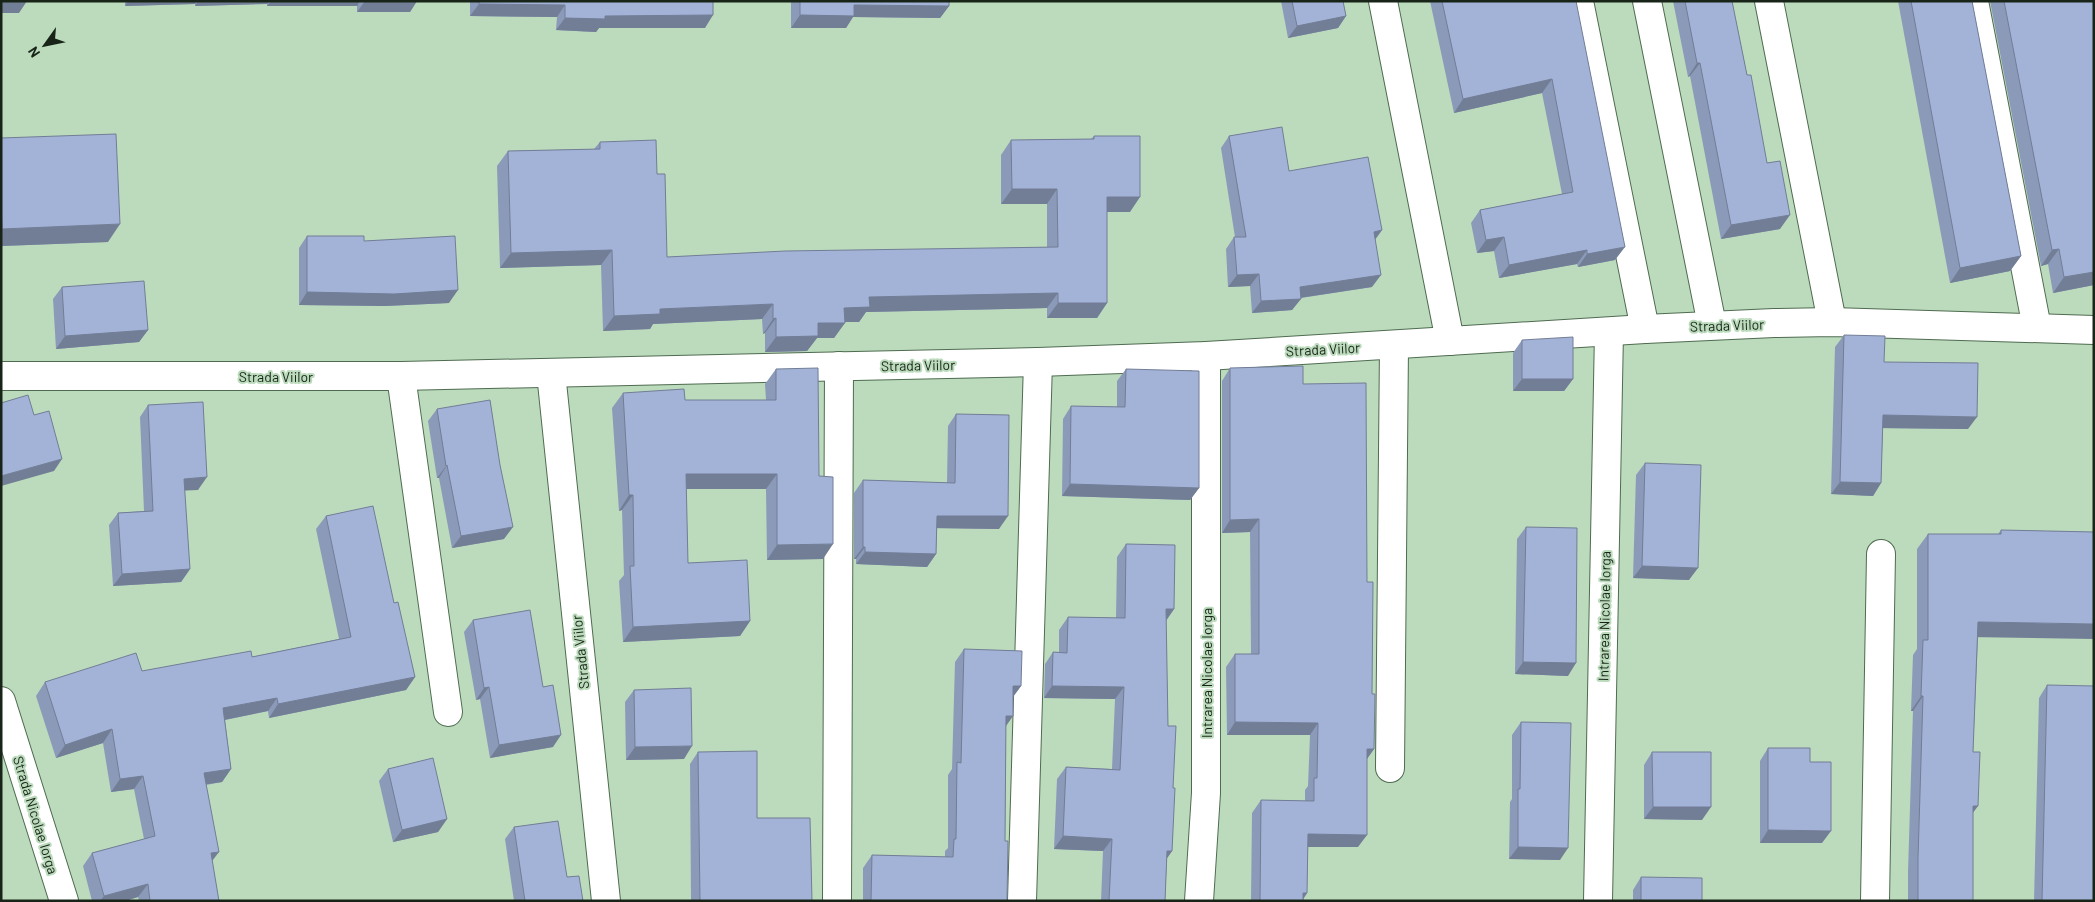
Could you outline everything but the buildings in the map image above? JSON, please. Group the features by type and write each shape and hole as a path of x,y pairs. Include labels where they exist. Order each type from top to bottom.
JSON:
{"street":[{"path":"1383,1 1450,341"},
{"path":"1579,1 1645,329"},
{"path":"1647,1 1712,325"},
{"path":"1769,1 1832,322"},
{"path":"1974,1 2037,328"},
{"name":"Strada Viilor","path":"1,376 401,376 1038,362 1206,356 1394,346 1712,325 1832,322 2094,330"},
{"name":"Intrarea Nicolae Iorga","path":"1598,901 1610,332"},
{"path":"1390,768 1394,346"},
{"name":"Intrarea Nicolae Iorga","path":"1199,901 1206,793 1206,356"},
{"path":"1022,901 1038,362"},
{"path":"837,901 840,366"},
{"name":"Strada Viilor","path":"551,373 606,901"},
{"path":"401,376 448,712"},
{"path":"1875,901 1881,554"},
{"name":"Strada Nicolae Iorga","path":"1,701 9,755 64,901"}]}
